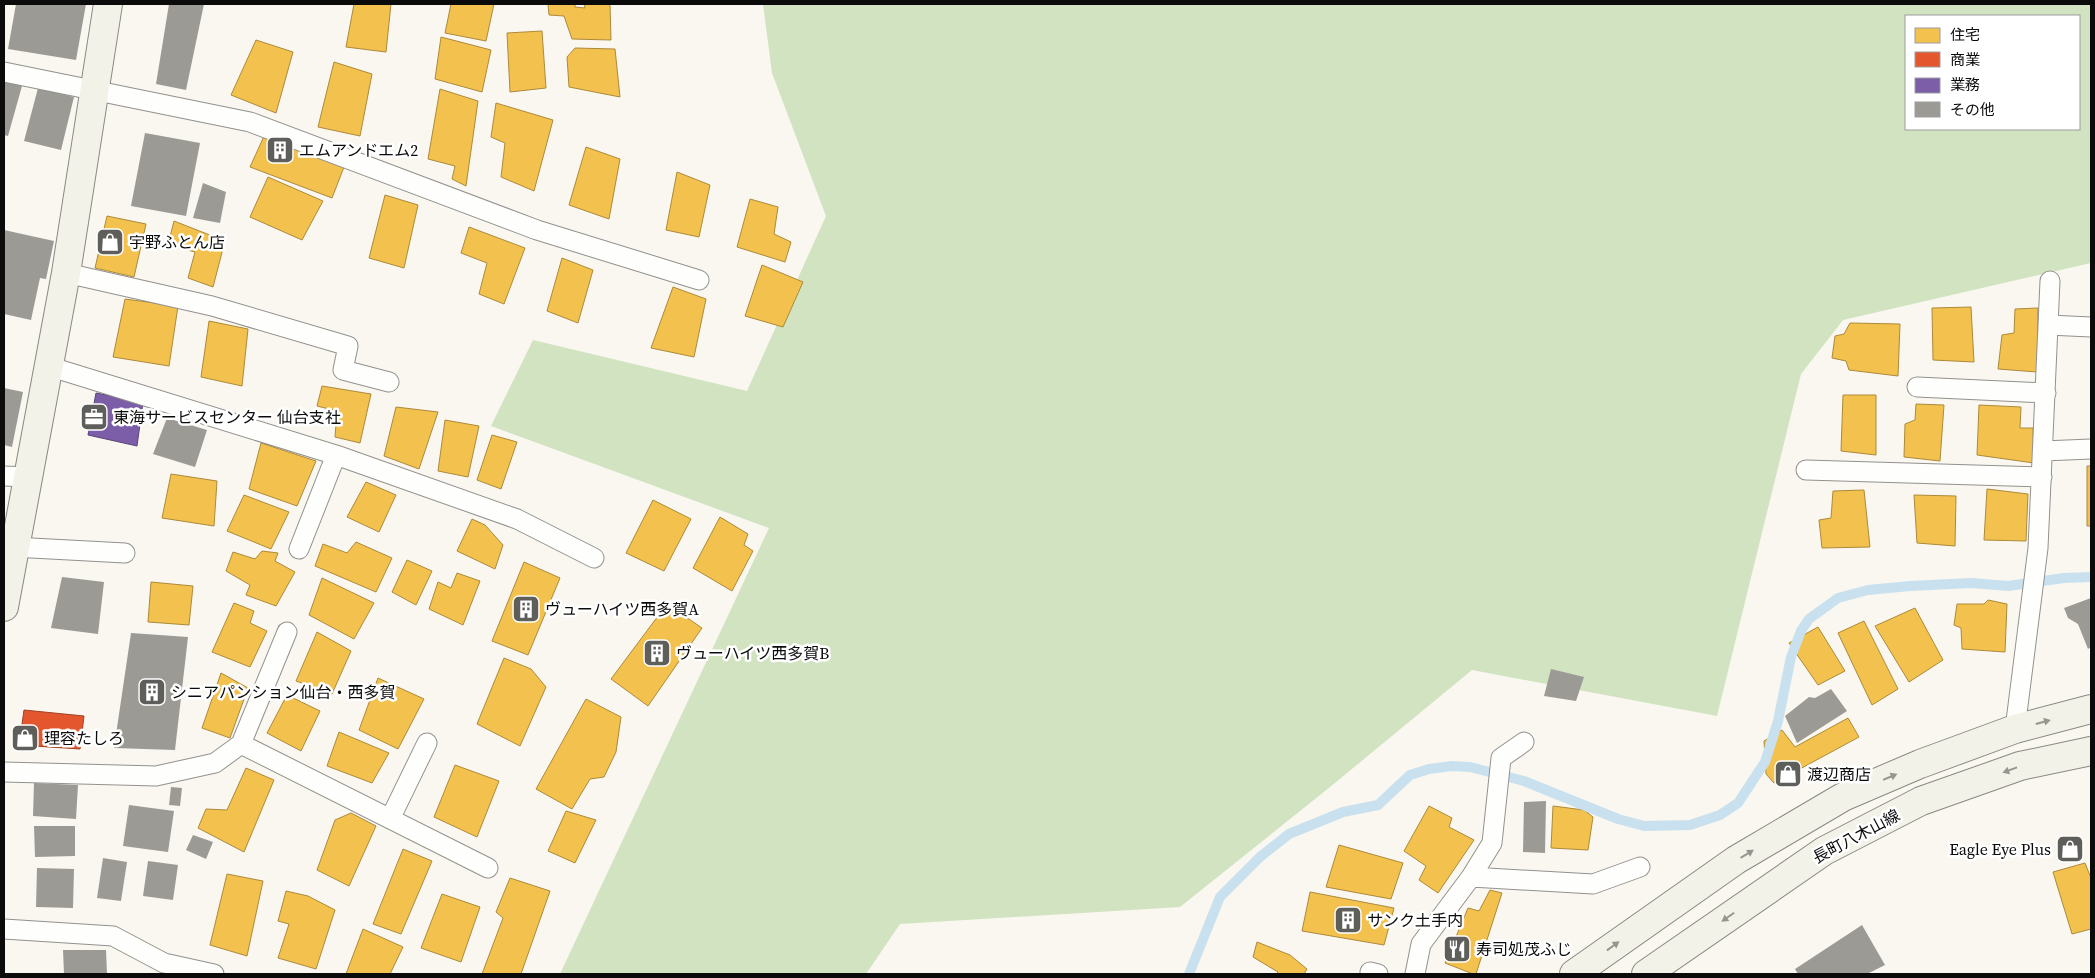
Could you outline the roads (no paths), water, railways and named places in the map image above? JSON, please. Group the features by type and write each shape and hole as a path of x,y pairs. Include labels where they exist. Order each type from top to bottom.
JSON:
{"street":[{"path":"4,607 6,575 13,547 16,477 48,366 66,272 108,4"},
{"path":"1574,974 1736,860 1843,796 1920,764 2015,729 2091,709"},
{"name":"長町八木山線","path":"1646,974 1824,851 1912,806 2020,766 2091,751"}],"lane":[{"path":"4,72 250,122 537,230 699,280"},
{"path":"66,272 212,306 348,346 343,370 389,382"},
{"path":"2015,729 2038,548 2050,281"},
{"path":"2048,325 2091,327"},
{"path":"48,366 336,455 517,519 594,558"},
{"path":"1917,387 2046,393"},
{"path":"2043,451 2091,449"},
{"path":"299,549 336,455"},
{"path":"1806,470 2042,477"},
{"path":"13,547 125,553"},
{"path":"4,772 156,776 215,762 241,744 288,632"},
{"path":"1415,974 1421,944 1472,877 1492,843 1501,758 1524,742"},
{"path":"390,820 426,743"},
{"path":"241,744 488,868"},
{"path":"1472,877 1593,884 1640,867"},
{"path":"4,929 113,936 164,963 214,974"}],"waterway":[{"path":"1189,974 1220,897 1260,857 1289,834 1343,812 1378,805 1410,775 1429,769 1452,766 1470,767 1524,781 1618,819 1644,826 1690,825 1720,815 1738,803 1765,762 1778,721 1791,657 1801,631 1809,619 1838,598 1868,590 1910,586 1971,583 2008,586 2064,578 2091,577"}],"place":[{"name":"エムアンドエム2","path":"280,150"},
{"name":"宇野ふとん店","path":"110,242"},
{"name":"東海サービスセンター 仙台支社","path":"94,417"},
{"name":"ヴューハイツ西多賀A","path":"526,609"},
{"name":"ヴューハイツ西多賀B","path":"657,653"},
{"name":"シニアパンション仙台・西多賀","path":"152,692"},
{"name":"理容たしろ","path":"25,738"},
{"name":"渡辺商店","path":"1788,774"},
{"name":"Eagle Eye Plus","path":"2070,849"},
{"name":"サンク土手内","path":"1348,920"},
{"name":"寿司処茂ふじ","path":"1457,949"}]}
